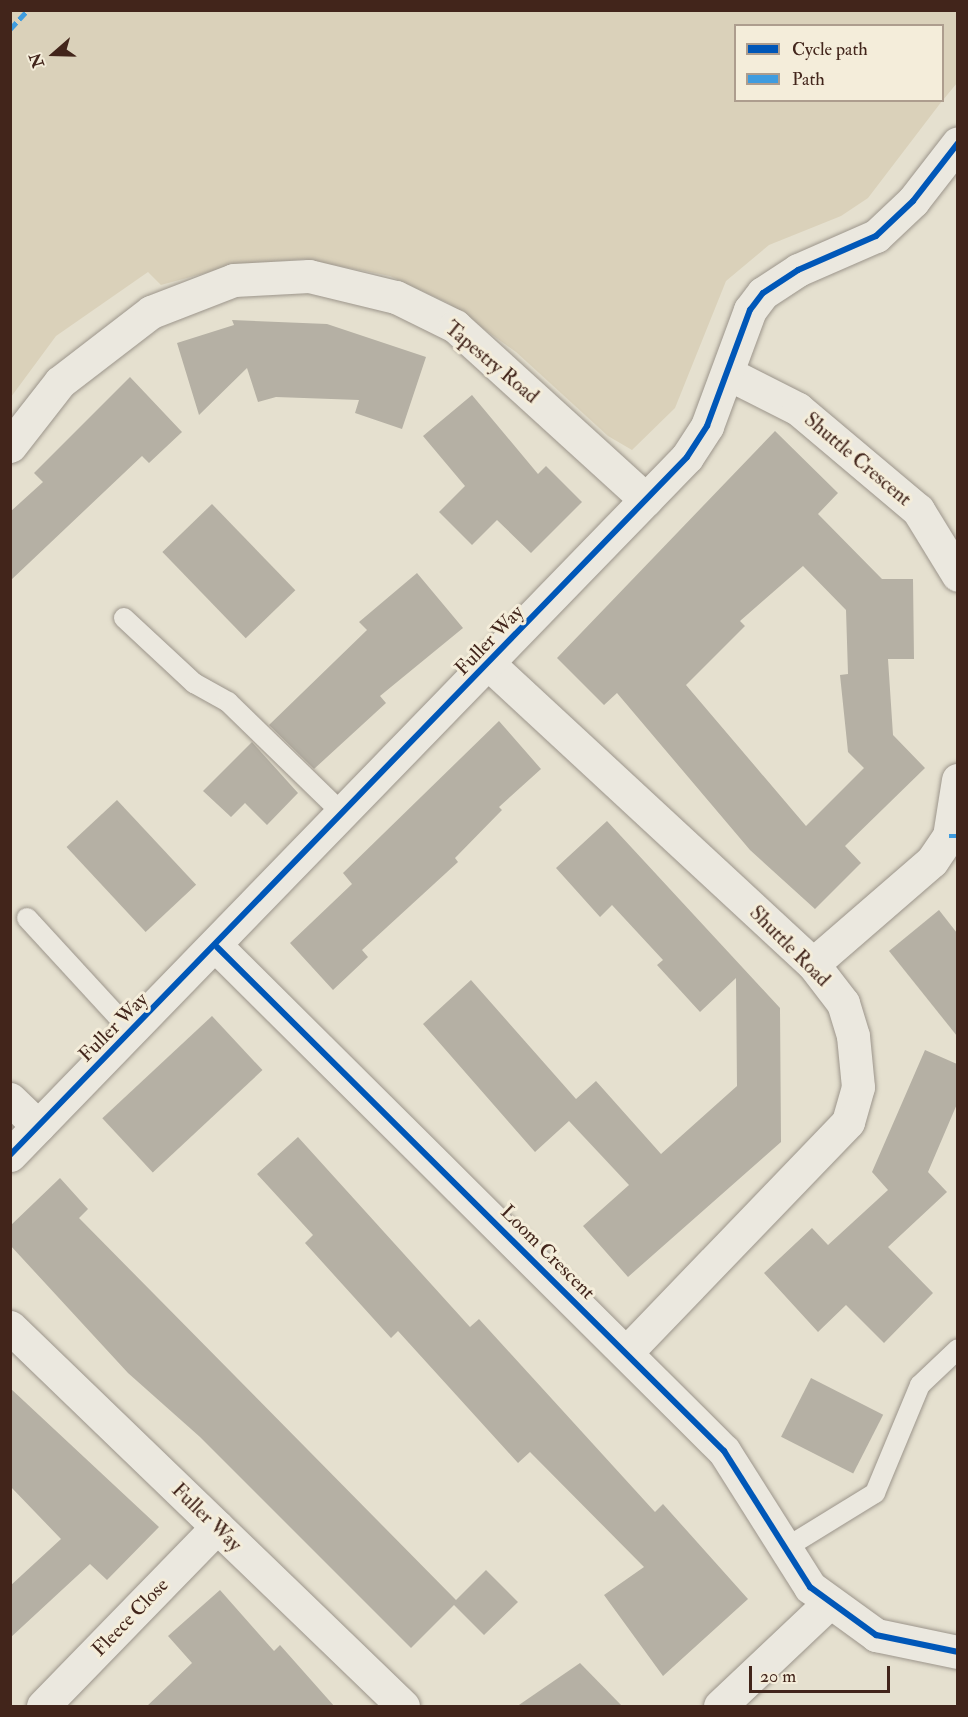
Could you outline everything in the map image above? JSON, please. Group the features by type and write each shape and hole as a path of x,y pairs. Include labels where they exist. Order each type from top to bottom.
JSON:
{"street":[{"name":"Fuller Way","path":"10,1155 217,947 342,813 646,500 700,440 729,374 750,310 763,293 798,270 876,236 912,201 957,143"},
{"name":"Tapestry Road","path":"10,446 60,382 151,312 234,280 309,276 396,297 455,326 646,500"},
{"name":"Shuttle Crescent","path":"729,374 798,409 918,510 936,531 957,574"},
{"name":"Shuttle Road","path":"489,664 813,964 849,1016 857,1060 856,1105 809,1167 626,1353"},
{"path":"813,964 932,861 949,836 957,780"},
{"name":"Loom Crescent","path":"217,947 724,1451 795,1570 828,1604"},
{"path":"10,1099 38,1126"},
{"name":"Fuller Way","path":"10,1327 403,1707"},
{"name":"Fleece Close","path":"43,1707 218,1527"},
{"path":"720,1707 828,1604 876,1635 957,1653"}],"lane":[{"path":"124,618 194,683 228,702 342,813"},
{"path":"27,918 132,1032"},
{"path":"784,1550 874,1493 920,1385 957,1349"}],"shaded area":[{"path":"11,11 957,11 957,83 944,99 944,24 734,24 734,102 941,102 868,198 841,216 769,245 726,281 675,408 632,450 608,436 516,352 448,303 390,276 303,259 231,266 161,285 148,272 56,336 11,397"}],"building":[{"path":"232,320 327,324 426,357 402,429 355,413 359,400 276,397 258,402 247,368 199,415 177,343 234,325"},
{"path":"130,377 182,432 149,463 142,456 10,581 10,512 43,482 34,473"},
{"path":"472,395 538,474 546,466 582,502 531,553 497,520 472,545 439,512 465,486 423,436"},
{"path":"775,431 838,493 818,514 882,579 913,579 914,659 888,659 893,735 925,768 845,846 861,863 815,909 750,850 617,693 604,705 557,658","holes":["803,566 846,610 848,674 840,675 848,752 864,768 806,826 686,685 745,626 740,621"]},
{"path":"212,504 295,590 246,638 162,552"},
{"path":"417,573 463,628 380,696 386,703 314,769 269,725 367,630 359,622"},
{"path":"499,721 541,769 499,807 502,810 455,858 458,862 362,950 368,957 333,990 290,943 352,884 343,873"},
{"path":"252,742 298,793 267,825 245,803 231,817 203,791"},
{"path":"117,800 196,885 146,932 67,847"},
{"path":"607,821 780,1008 781,1142 628,1277 583,1226 629,1185 569,1121 535,1152 423,1024 471,980 576,1099 596,1081 661,1154 737,1086 736,978 700,1012 657,965 663,960 612,905 600,917 556,868"},
{"path":"939,910 957,933 957,1036 889,951"},
{"path":"212,1016 262,1070 153,1172 102,1118"},
{"path":"925,1050 957,1064 957,1104 928,1172 947,1192 888,1247 933,1293 884,1343 846,1305 818,1332 764,1273 812,1228 828,1245 888,1190 872,1172"},
{"path":"298,1137 470,1327 479,1319 655,1512 663,1504 748,1599 663,1676 604,1595 644,1567 530,1452 518,1463 398,1331 391,1338 305,1243 313,1235 257,1174"},
{"path":"60,1178 88,1209 79,1218 456,1600 486,1570 518,1602 484,1635 454,1605 411,1648 200,1437 128,1373 10,1245 10,1226"},
{"path":"811,1378 883,1415 853,1474 781,1437"},
{"path":"10,1388 159,1527 107,1580 90,1564 10,1638 10,1586 61,1539 10,1486"},
{"path":"220,1590 274,1651 280,1645 335,1707 146,1707 192,1663 168,1636"},
{"path":"580,1663 623,1707 516,1707"}],"marked path":[{"path":"10,29 28,10"},
{"path":"949,836 958,836"}],"cycle path":[{"path":"10,1155 687,457 707,426 750,310 763,293 798,270 876,236 913,201 958,143"},
{"path":"217,947 724,1451 810,1587 876,1635 958,1652"}]}
